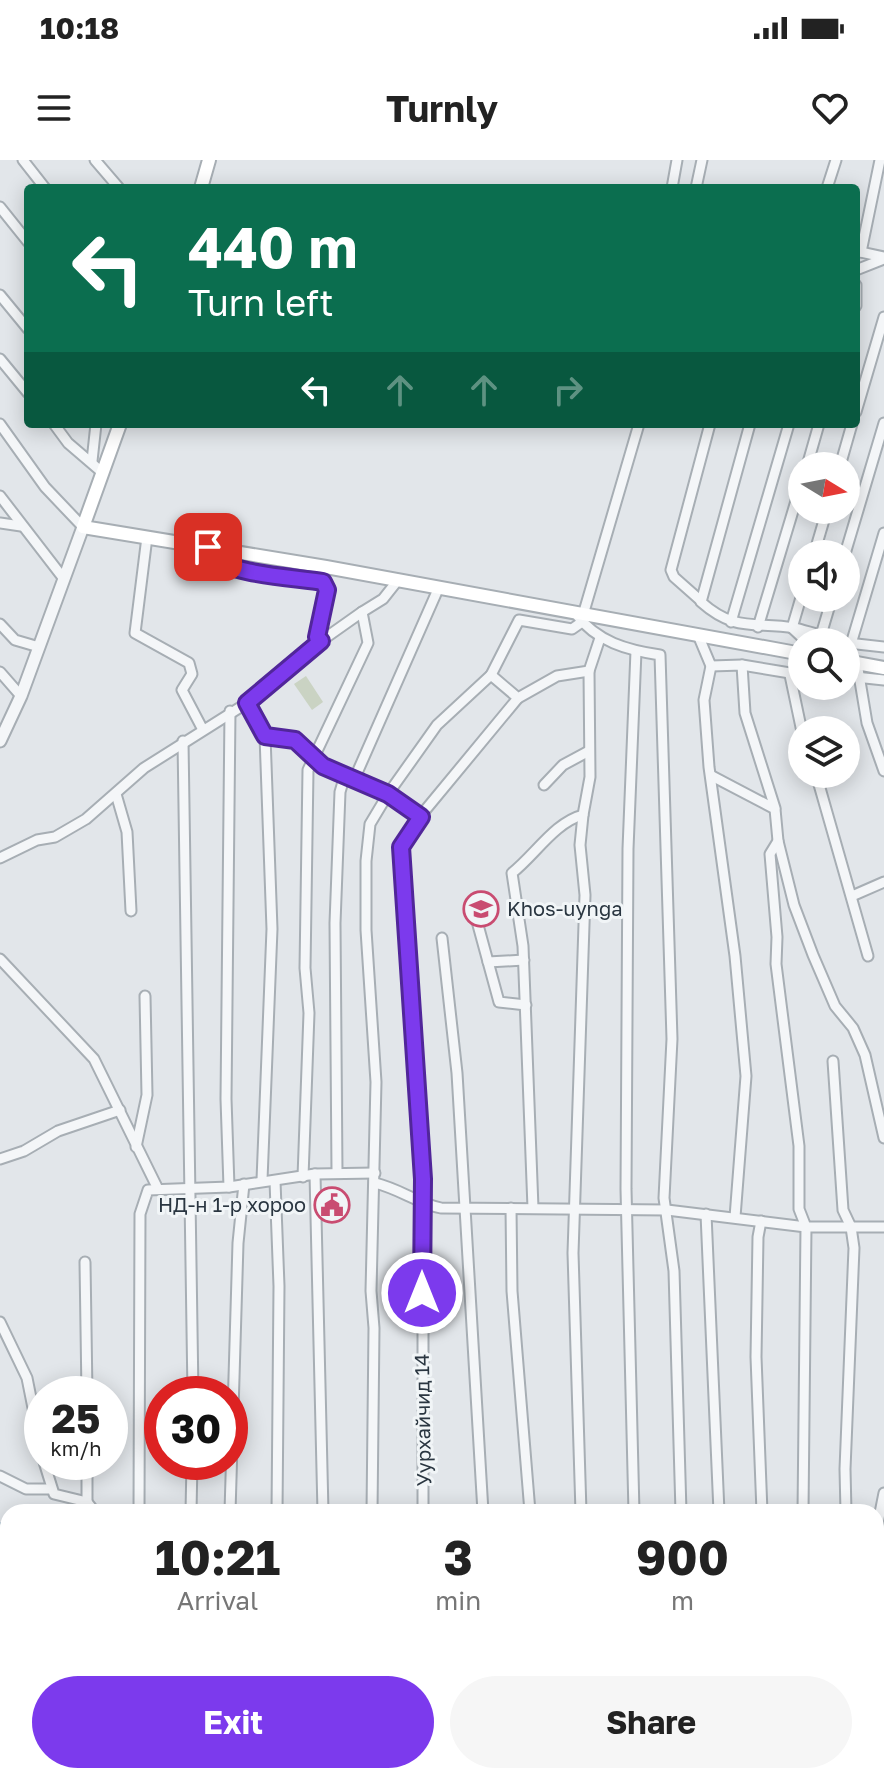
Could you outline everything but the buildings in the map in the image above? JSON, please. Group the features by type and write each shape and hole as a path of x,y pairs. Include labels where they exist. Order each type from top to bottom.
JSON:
{"main road":[{"path":"202,184 209,160"},
{"path":"119,428 83,527 439,587 580,617 788,651"},
{"path":"860,667 883,669"}],"street":[{"path":"23,160 42,184"},
{"path":"95,160 116,184"},
{"path":"673,184 677,160"},
{"path":"697,184 702,160"},
{"path":"828,184 836,160"},
{"path":"860,243 880,160"},
{"path":"0,207 24,237"},
{"path":"860,252 884,258"},
{"path":"860,268 884,258"},
{"path":"0,295 24,324"},
{"path":"860,398 884,317"},
{"path":"0,359 24,388"},
{"path":"849,540 884,423"},
{"path":"0,424 45,487 83,527 21,696 1,737"},
{"path":"57,428 68,443 103,473"},
{"path":"92,461 96,428"},
{"path":"372,1504 374,1328 371,1291 376,1037 366,930 366,861 370,824 437,725 491,675 519,620 572,629 580,617 637,428"},
{"path":"709,428 671,570 674,577 731,622 792,628 797,612"},
{"path":"700,600 749,428"},
{"path":"731,622 756,526 788,428"},
{"path":"811,452 818,428"},
{"path":"844,452 851,428"},
{"path":"0,496 64,579"},
{"path":"0,523 21,526"},
{"path":"758,627 789,524"},
{"path":"852,628 884,533"},
{"path":"147,537 135,633 189,663 192,674 182,690 202,728"},
{"path":"208,547 209,555 214,560 234,568 323,582 327,590 317,637 321,641"},
{"path":"0,858 37,840 55,837 86,819 183,741 247,703 321,641 383,599 398,580"},
{"path":"337,1171 335,923 340,792 439,587"},
{"path":"303,1177 309,1013 305,968 308,770 313,753 344,697 368,643 362,612"},
{"path":"580,617 600,638 636,651 660,655 671,942 671,1064 664,1198 674,1271 681,1504"},
{"path":"0,624 15,640 39,647"},
{"path":"698,635 711,666 704,700 719,857 735,956 746,1076 735,1217"},
{"path":"581,1504 573,1253 578,1026 585,895 580,845 590,777 589,671 600,638"},
{"path":"860,644 884,647"},
{"path":"634,1504 628,1211 628,849 636,651"},
{"path":"711,666 742,665 788,675"},
{"path":"742,665 745,713 775,809 778,841 794,905 835,1006 853,1028 865,1055 884,1138"},
{"path":"491,675 518,698 557,676 589,671"},
{"path":"0,672 21,696"},
{"path":"860,693 884,771"},
{"name":"Уурхайчид 14","path":"423,1504 421,1204 401,847 421,817 518,698"},
{"path":"247,703 265,736 272,929 262,1180"},
{"path":"229,1187 226,1099 230,711"},
{"path":"265,736 295,740 313,753 323,766 388,794 421,817"},
{"path":"183,741 193,1376"},
{"path":"544,785 563,765 589,751"},
{"path":"712,776 775,809"},
{"path":"820,788 868,956"},
{"path":"116,794 127,832 131,911"},
{"path":"533,1208 524,960 512,873 536,854 567,819 583,815"},
{"path":"778,841 770,854 777,937 776,964 799,1146 799,1209 806,1227 803,1504"},
{"path":"852,896 884,885"},
{"path":"475,914 499,1002 526,1005"},
{"path":"442,938 455,1049 482,1504"},
{"path":"0,959 94,1059 158,1189"},
{"path":"488,962 524,960"},
{"path":"136,1147 147,1095 145,996"},
{"path":"833,1061 843,1210 851,1227 854,1248 846,1504"},
{"path":"0,1159 24,1151 58,1131 120,1110"},
{"path":"139,1504 140,1214 148,1190 229,1187 337,1171 375,1178 409,1194 421,1204 576,1211 667,1210 806,1227 884,1227"},
{"path":"315,1174 323,1504"},
{"path":"275,1181 279,1286 277,1504"},
{"path":"230,1504 238,1243 244,1184"},
{"path":"511,1208 514,1319 529,1504"},
{"path":"706,1214 719,1504"},
{"path":"761,1221 758,1237 756,1357 762,1504"},
{"path":"85,1262 87,1376"},
{"path":"0,1322 26,1376"},
{"path":"0,1476 26,1489 51,1489"},
{"path":"49,1480 54,1494 87,1502 87,1480"},
{"path":"191,1504 192,1480"}],"green space":[{"path":"306,676 323,702 312,710 294,684"}],"place":[{"name":"Khos-uynga","path":"481,909"},
{"name":"НД-н 1-р хороо","path":"332,1205"}],"route":[{"path":"208,547 209,555 214,560 234,568 323,582 327,590 317,637 321,641 279,680 247,703 265,736 295,740 313,753 323,766 345,775 353,782 388,794 421,817 408,831 401,847 401,887 423,1179 422,1293"}]}
